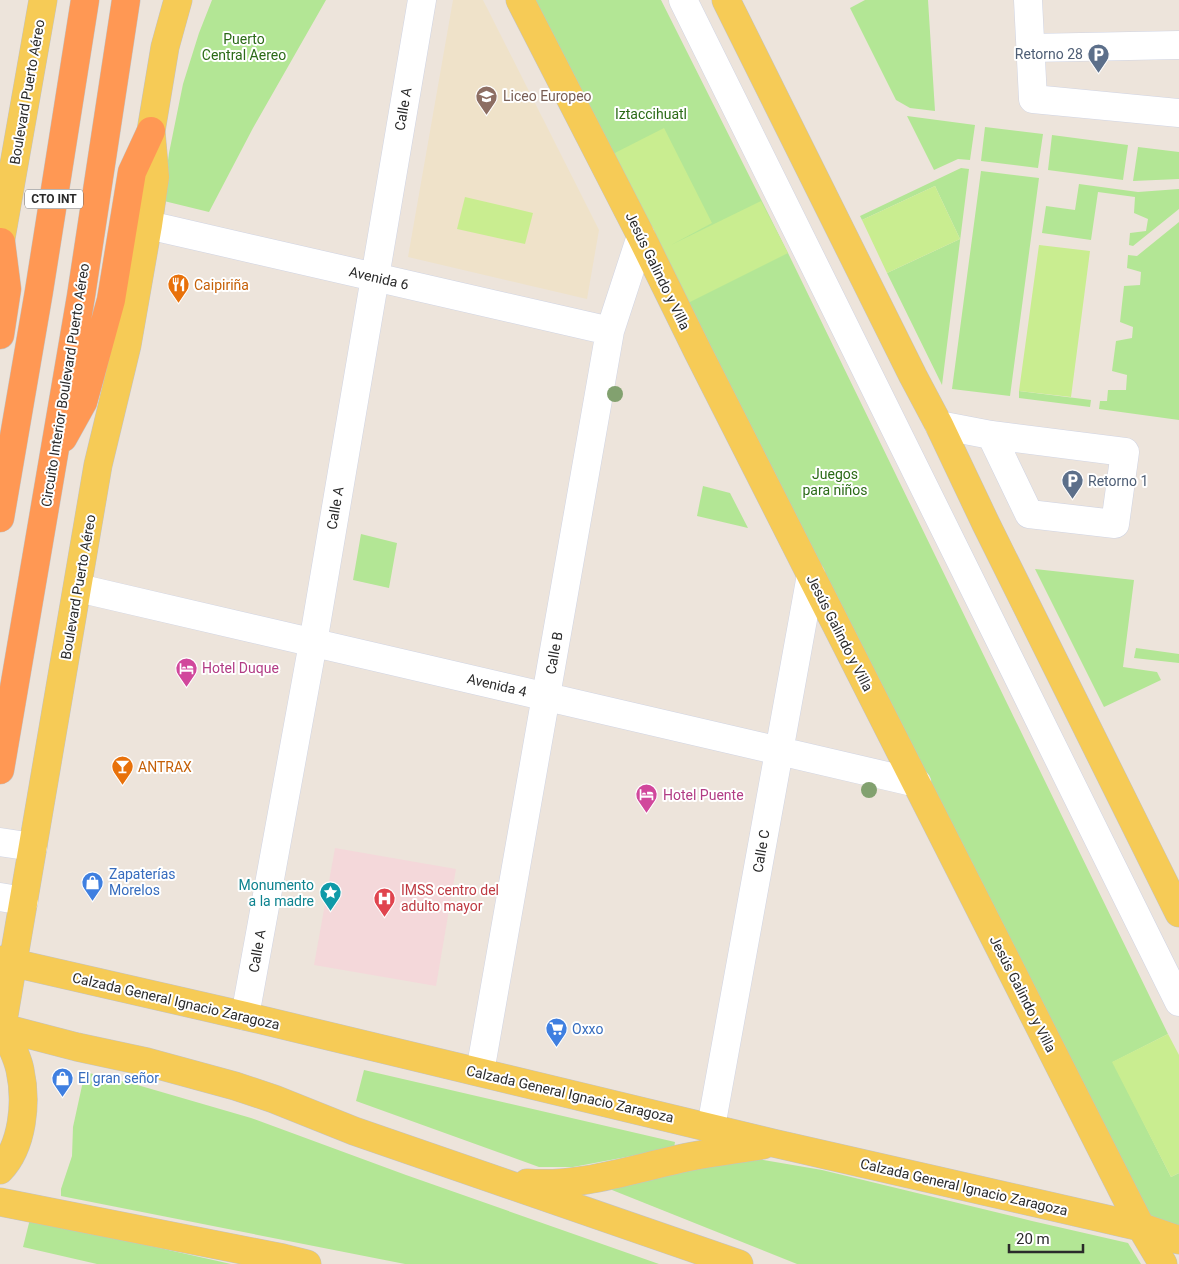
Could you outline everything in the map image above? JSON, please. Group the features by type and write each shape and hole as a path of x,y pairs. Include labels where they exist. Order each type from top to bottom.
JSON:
{"highway":[{"name":"CTO INT","path":"0,518 39,291 85,0"},
{"name":"Circuito Interior Boulevard Puerto Aéreo","path":"0,770 81,296 126,0"},
{"path":"54,455 84,402 111,300 132,172 151,131"},
{"path":"0,243 7,290 0,335"}],"main road":[{"name":"Boulevard Puerto Aéreo","path":"0,243 5,186 43,0"},
{"name":"Boulevard Puerto Aéreo","path":"1,1027 12,899 33,847 98,465 127,345 148,225 154,177 151,131 164,47 178,0"},
{"name":"Jesús Galindo y Villa","path":"520,0 642,236 698,352 1140,1227 1163,1264"},
{"path":"726,0 939,425 1179,913"},
{"name":"Calzada General Ignacio Zaragoza","path":"7,962 245,1016 773,1143 1140,1227 1179,1240"},
{"path":"0,1170 15,1146 22,1122 24,1099 20,1070 14,1051 1,1027"},
{"path":"1,1027 77,1047 147,1062 235,1086 354,1131 738,1264"},
{"path":"498,1181 542,1184 567,1183 694,1156 773,1143"},
{"path":"0,1202 307,1264"}],"street":[{"name":"Calle A","path":"245,1016 312,643 422,0"},
{"path":"683,0 1179,1002"},
{"path":"1028,0 1033,99 1179,113"},
{"path":"1031,48 1179,44"},
{"name":"Avenida 6","path":"148,225 610,331"},
{"name":"Calle B","path":"480,1072 610,331 642,236"},
{"path":"939,425 990,435 1125,452 1115,524 1029,514 990,435"},
{"name":"Calle C","path":"712,1128 811,575"},
{"name":"Avenida 4","path":"78,588 917,783"},
{"path":"0,842 33,847"}],"shaded area":[{"name":"Liceo Europeo","path":"453,0 483,0 599,230 587,299 408,257"},
{"name":"IMSS centro del adulto mayor","path":"335,848 456,869 436,986 314,965"}],"green space":[{"name":"Puerto Central Aereo","path":"212,0 326,0 253,128 209,212 164,201 169,153 183,84 199,33"},
{"name":"Iztaccihuatl","path":"527,0 661,0 788,253 1168,1034 1113,1062 1171,1177 1179,1173 1179,1246 1156,1239"},
{"path":"865,0 928,0 935,111 910,108 896,100 850,8"},
{"path":"907,116 975,125 970,160 958,159 934,170"},
{"path":"985,127 1043,134 1038,168 981,161"},
{"path":"664,128 712,223 671,245 761,201 788,253 682,306 605,158"},
{"path":"1052,135 1128,145 1123,180 1048,170"},
{"path":"1138,147 1179,152 1179,179 1133,181"},
{"path":"961,168 969,169 942,385 887,273 960,239 935,186 862,220 860,216"},
{"path":"981,171 1039,178 1010,396 952,389"},
{"path":"1079,184 1138,192 1179,189 1179,209 1133,246 1129,245 1130,233 1146,231 1148,219 1134,213 1135,197 1098,192 1091,240 1042,233 1046,206 1075,210"},
{"path":"935,186 960,239 887,273 862,220"},
{"path":"465,197 533,213 525,244 457,229"},
{"path":"1179,222 1179,420 1099,409 1100,401 1107,401 1108,390 1126,390 1127,375 1112,371 1116,341 1132,338 1133,327 1120,322 1124,286 1140,285 1141,272 1127,268 1128,255 1137,256"},
{"path":"1039,245 1090,251 1071,397 1019,391"},
{"path":"1019,391 1091,400 1090,407 1019,398"},
{"path":"703,486 730,493 748,528 697,516"},
{"path":"361,534 397,543 389,588 353,580"},
{"path":"1035,569 1134,580 1123,667 1157,672 1161,680 1104,707"},
{"path":"1136,648 1179,654 1179,663 1134,658"},
{"path":"1168,1034 1179,1055 1179,1173 1171,1177 1112,1062"},
{"path":"364,1070 675,1142 674,1148 573,1167 539,1167 356,1101"},
{"path":"85,1072 134,1084 251,1118 659,1264 405,1264 61,1196 61,1189 72,1156 73,1127"},
{"path":"746,1157 822,1170 1128,1243 1141,1264 797,1264 592,1182"},
{"path":"30,1219 231,1264 97,1264 23,1247"}],"place":[{"name":"Retorno 28","path":"1099,73"},
{"name":"Liceo Europeo","path":"487,115"},
{"name":"Caipiriña","path":"178,304"},
{"name":"Retorno 1","path":"1072,500"},
{"name":"Hotel Duque","path":"186,687"},
{"name":"ANTRAX","path":"122,786"},
{"name":"Hotel Puente","path":"647,814"},
{"name":"Zapaterías Morelos","path":"93,901"},
{"name":"Monumento a la madre","path":"330,912"},
{"name":"IMSS centro del adulto mayor","path":"385,917"},
{"name":"Oxxo","path":"556,1048"},
{"name":"El gran señor","path":"62,1097"}],"park label":[{"name":"Juegos para niños","path":"835,482"}]}
